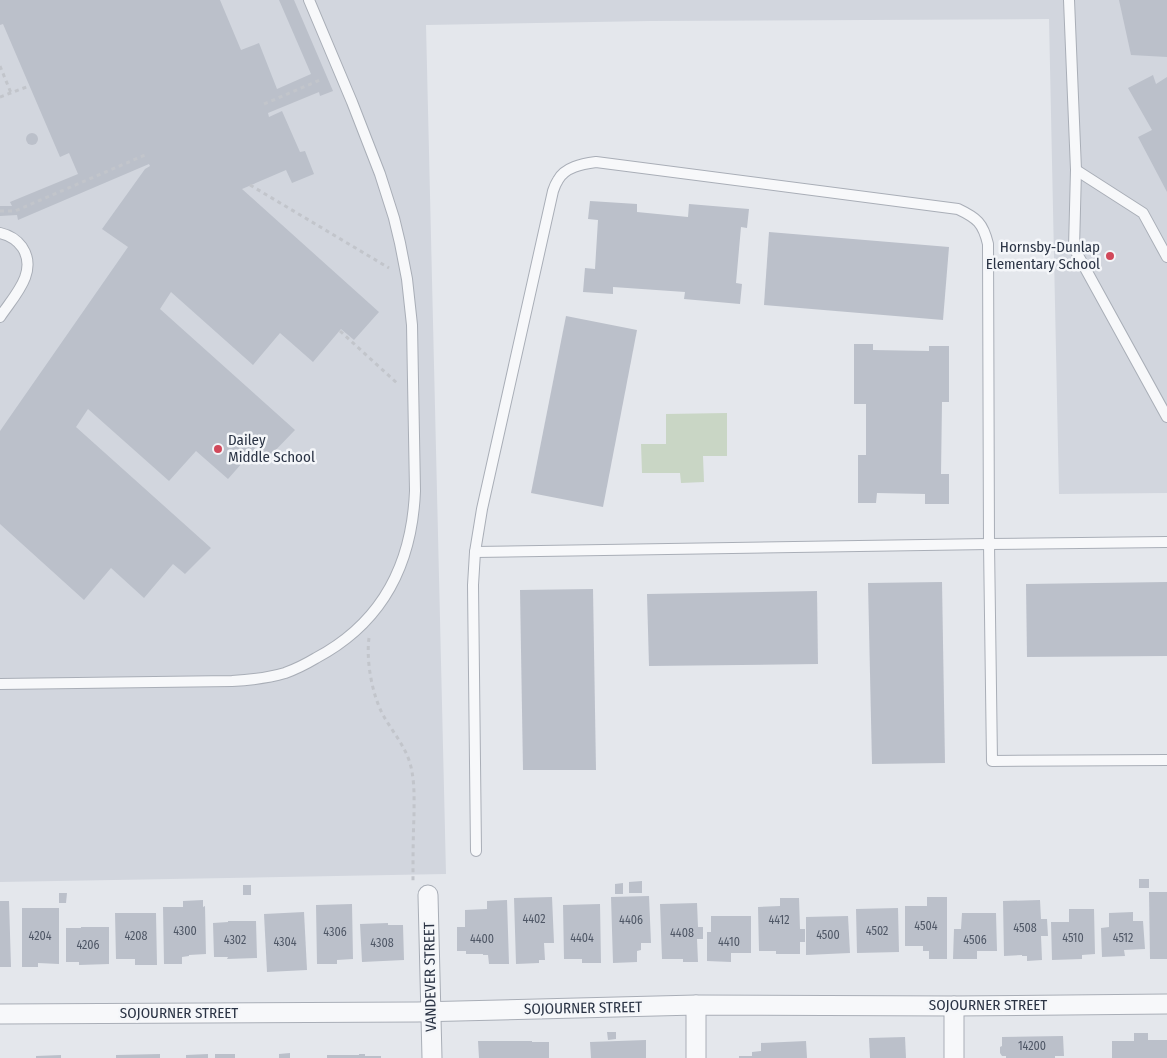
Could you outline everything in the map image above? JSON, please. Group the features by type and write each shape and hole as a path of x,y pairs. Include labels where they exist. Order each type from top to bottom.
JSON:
{"street":[{"name":"VANDEVER STREET","path":"428,895 432,1058"},
{"name":"SOJOURNER STREET","path":"0,1014 431,1012 696,1005 954,1006 1167,1004"},
{"path":"696,1005 696,1058"},
{"path":"954,1006 954,1058"}],"lane":[{"path":"0,684 232,681 269,677 284,673 330,651 359,628 373,613 392,585 407,547 414,511 415,491 412,325 407,279 394,218 380,174 309,0"},
{"path":"1068,0 1076,170 1074,248 1167,417"},
{"path":"476,851 473,585 475,552 482,509 553,192 558,177 568,170 580,165 596,162 958,209 978,220 984,230 988,244 992,761 1167,760"},
{"path":"1076,170 1143,213 1167,257"},
{"path":"0,233 6,234 18,242 27,256 28,262 26,277 0,317"},
{"path":"475,552 1167,542"}],"path":[{"path":"0,66 11,93"},
{"path":"264,104 320,80"},
{"path":"0,98 29,86"},
{"path":"0,211 15,210 145,155"},
{"path":"250,185 407,279"},
{"path":"340,331 399,385 413,391"},
{"path":"373,613 368,645 374,692 382,712 404,747 410,763 414,784 413,881"}],"shaded area":[{"name":"Dailey Middle School","path":"0,0 1167,0 1167,493 1059,494 1049,19 650,21 426,25 446,874 0,882"}],"green space":[{"path":"727,413 727,456 703,456 704,482 681,483 680,473 642,473 641,444 666,444 666,414"}],"building":[{"path":"0,0 220,0 241,50 259,43 277,89 311,74 279,0 294,0 333,91 320,96 319,92 268,113 269,117 282,111 300,152 305,151 314,174 292,183 286,170 242,189 379,312 354,340 341,329 313,362 280,333 253,365 171,292 160,309 295,430 269,457 257,446 228,479 196,451 169,481 88,409 76,427 211,548 185,574 173,564 144,598 111,568 84,600 0,524 0,431 128,247 102,229 145,169 150,166 149,164 18,220 17,215 0,216 0,206 12,206 10,202 78,174 69,153 60,157 3,24 0,25"},
{"path":"1119,0 1167,0 1167,57 1131,55"},
{"path":"1153,75 1156,84 1167,77 1167,192 1138,137 1152,130 1128,88"},
{"path":"32,133 38,139 32,145 26,139"},
{"path":"590,201 637,204 637,212 688,217 689,204 749,209 747,228 741,227 736,283 742,284 740,304 684,299 685,292 613,287 613,294 583,292 585,268 595,269 598,220 588,219"},
{"path":"769,232 949,247 943,320 764,305"},
{"path":"566,316 637,330 603,507 531,493"},
{"path":"854,344 873,344 873,350 929,351 929,346 949,346 949,402 942,402 941,474 949,474 949,504 925,504 925,494 877,493 876,503 858,503 858,455 866,455 866,404 854,404"},
{"path":"942,582 945,763 872,764 868,583"},
{"path":"1167,582 1167,656 1027,657 1026,584"},
{"path":"593,589 596,770 523,770 520,590"},
{"path":"817,591 818,664 649,666 647,594"},
{"path":"1139,879 1149,879 1149,888 1139,888"},
{"path":"642,881 642,893 629,893 629,882"},
{"path":"623,883 623,894 615,894 615,884"},
{"path":"243,885 251,885 251,895 243,895"},
{"path":"1149,892 1167,892 1167,959 1150,959"},
{"path":"59,893 67,893 66,903 59,903"},
{"path":"649,896 651,943 641,943 641,950 637,951 637,962 613,963 611,897"},
{"path":"552,897 554,943 544,943 545,960 539,960 539,963 516,964 514,898"},
{"path":"927,897 947,897 947,959 929,959 929,951 923,951 923,946 905,946 905,906 927,906"},
{"path":"780,898 799,898 800,929 805,929 805,942 800,942 800,954 776,954 776,951 759,951 758,907 780,906"},
{"path":"203,900 203,907 205,906 206,954 182,957 182,964 164,964 163,907 183,907 183,901"},
{"path":"507,900 509,964 489,964 488,955 466,954 466,951 457,951 457,927 465,927 465,910 487,909 487,901"},
{"path":"1040,900 1041,919 1047,919 1048,936 1041,936 1042,960 1027,961 1027,956 1022,955 1004,956 1003,901"},
{"path":"0,901 9,901 11,967 0,967"},
{"path":"697,903 698,927 703,927 703,939 697,939 698,962 683,962 683,959 662,959 660,904"},
{"path":"352,904 353,959 337,960 337,964 317,964 316,905"},
{"path":"600,904 601,963 582,963 582,959 564,959 563,905"},
{"path":"22,908 59,908 59,964 38,963 38,967 22,967"},
{"path":"898,908 899,952 857,953 856,909"},
{"path":"1069,909 1094,909 1095,954 1082,955 1082,959 1052,960 1051,922 1069,922"},
{"path":"304,912 307,970 267,972 264,914"},
{"path":"1133,912 1133,921 1143,921 1145,949 1124,950 1125,956 1102,957 1101,928 1109,927 1109,913"},
{"path":"115,913 156,913 157,965 135,965 135,959 116,959"},
{"path":"962,913 996,913 997,951 977,951 977,959 953,959 954,929 961,929"},
{"path":"711,916 751,916 751,953 731,953 731,962 707,961 707,932 711,932"},
{"path":"848,916 850,953 806,955 806,917"},
{"path":"256,921 257,958 227,959 228,957 214,957 213,923"},
{"path":"388,923 388,925 403,925 404,960 362,962 360,924"},
{"path":"109,927 109,964 79,965 79,962 66,962 66,928"},
{"path":"607,1032 616,1032 616,1039 608,1040"},
{"path":"1134,1033 1148,1033 1148,1040 1167,1040 1167,1058 1112,1058 1112,1041 1134,1041"},
{"path":"1063,1036 1064,1056 1055,1056 1055,1058 1006,1058 1006,1056 1002,1056 1000,1053 1002,1037"},
{"path":"905,1037 906,1058 870,1058 869,1038"},
{"path":"646,1040 646,1058 591,1058 590,1042"},
{"path":"478,1041 549,1042 549,1058 479,1058"},
{"path":"806,1041 807,1058 739,1058 739,1056 752,1056 752,1052 761,1051 761,1043"},
{"path":"290,1053 290,1058 279,1058 279,1054"},
{"path":"160,1054 160,1058 116,1058 116,1055"},
{"path":"208,1054 208,1058 186,1058 186,1055"},
{"path":"215,1054 235,1054 235,1058 215,1058"},
{"path":"359,1054 381,1056 381,1058 327,1058 327,1055"},
{"path":"61,1055 61,1058 36,1058 36,1056"}],"place":[{"name":"Hornsby-Dunlap Elementary School","path":"1110,256"},
{"name":"Dailey Middle School","path":"218,449"}]}
